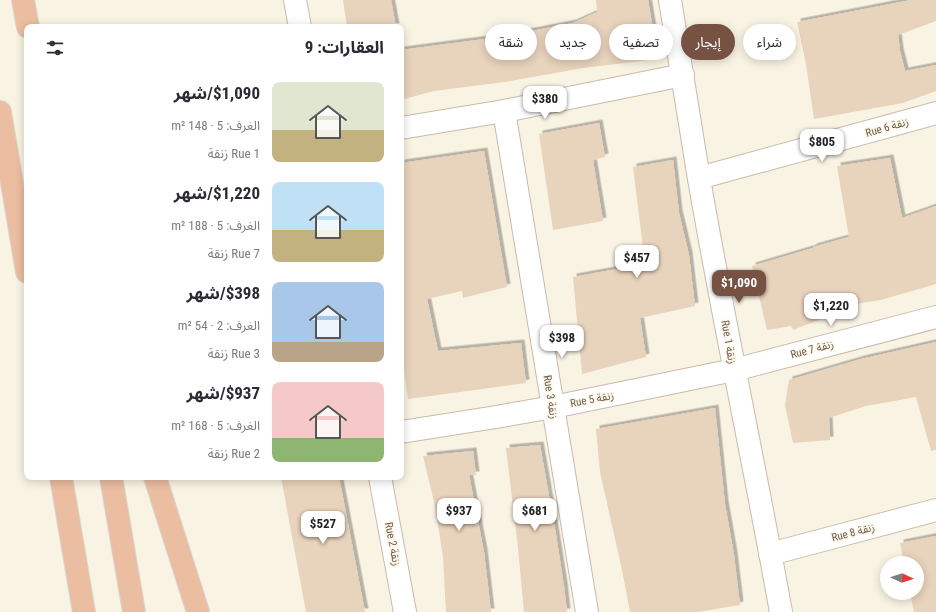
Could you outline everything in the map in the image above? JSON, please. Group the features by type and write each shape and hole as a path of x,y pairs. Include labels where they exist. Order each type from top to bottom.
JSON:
{"highway":[{"path":"0,112 24,254"},
{"path":"62,480 84,612"},
{"path":"112,480 134,612"},
{"path":"156,480 198,612"}],"street":[{"path":"295,0 299,24"},
{"name":"Rue 1 زنقة","path":"670,0 699,178 734,370 781,612"},
{"path":"404,128 504,111 683,75"},
{"name":"Rue 3 زنقة","path":"504,111 587,612"},
{"name":"Rue 6 زنقة","path":"699,178 936,114"},
{"name":"Rue 7 زنقة","path":"734,370 936,317"},
{"name":"Rue 5 زنقة","path":"404,432 553,407 734,370"},
{"name":"Rue 2 زنقة","path":"381,480 405,612"},
{"name":"Rue 8 زنقة","path":"770,554 936,510"}],"building":[{"path":"343,0 391,0 395,24 347,24"},
{"path":"596,0 648,0 652,24 609,24 609,60 650,60 583,68 505,82 434,91 404,99 404,50 485,39 485,60 537,60 537,30 545,28 545,60 601,60 601,24 568,24 597,12"},
{"path":"911,0 936,0 936,21 898,35 905,71 936,65 936,91 903,103 814,119 806,64 797,22"},
{"path":"599,123 605,157 593,160 603,221 553,230 539,134"},
{"path":"484,151 507,287 463,298 462,291 427,299 438,351 521,343 526,383 408,399 404,370 404,163"},
{"path":"890,158 902,218 936,206 936,284 881,300 835,307 836,313 793,330 791,326 767,330 752,266 849,237 837,166"},
{"path":"673,160 679,213 689,255 695,306 640,318 646,357 582,374 573,277 645,264 633,167"},
{"path":"936,342 936,450 931,451 916,397 866,406 829,418 830,440 793,443 785,405 789,380 861,359"},
{"path":"715,408 725,504 734,555 740,605 698,612 630,612 600,472 596,429"},
{"path":"540,445 556,535 567,612 524,612 506,448"},
{"path":"473,451 476,475 469,475 484,552 491,612 446,612 443,557 435,506 423,456"},
{"path":"282,480 340,480 365,612 306,612"},
{"path":"936,536 936,612 914,612 911,600 924,600 924,556 903,556 900,543"}]}
